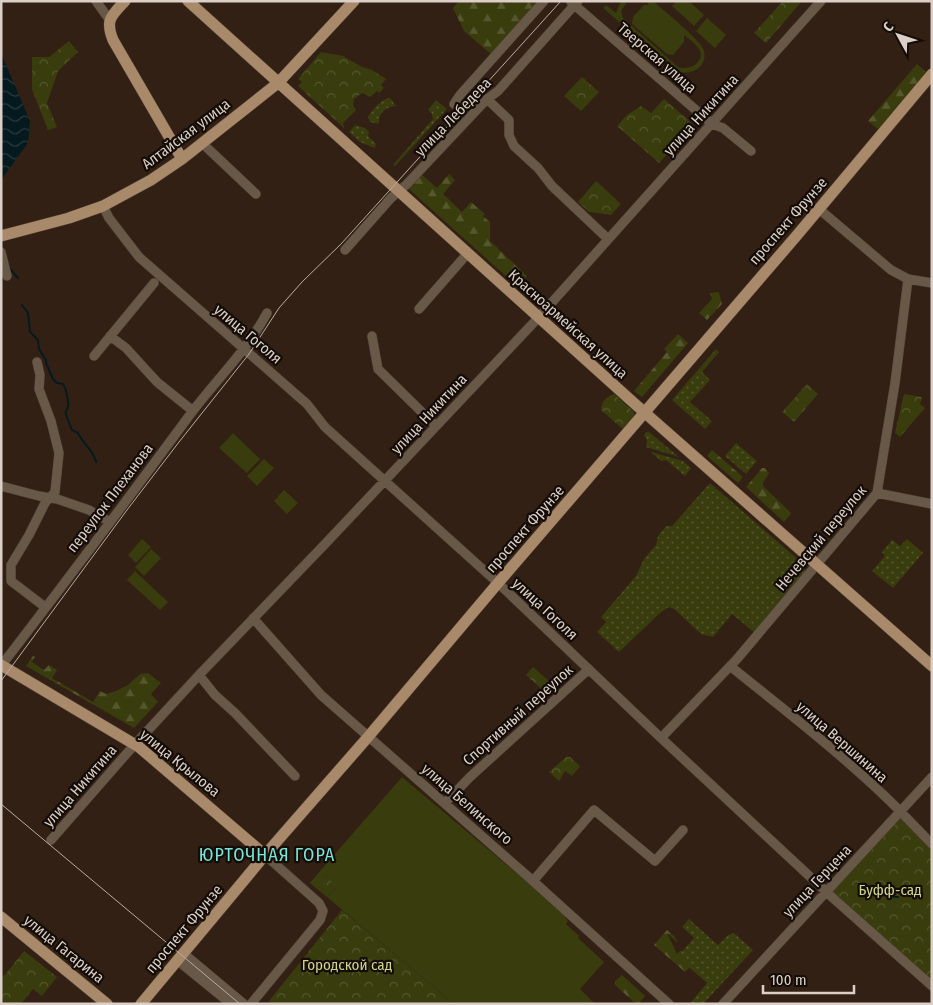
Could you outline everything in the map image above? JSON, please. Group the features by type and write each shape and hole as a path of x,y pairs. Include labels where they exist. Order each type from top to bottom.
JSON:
{"main road":[{"path":"125,1 109,19 109,30 182,159"},
{"name":"Красноармейская улица","path":"188,1 644,413 932,666"},
{"name":"Алтайская улица","path":"1,236 69,218 103,206 152,180 182,159 278,83 354,1"},
{"name":"проспект Фрунзе","path":"141,1004 265,855 819,209 932,74"},
{"name":"улица Крылова","path":"1,666 135,744 206,802 265,855"},
{"name":"улица Гагарина","path":"1,917 107,1004"}],"street":[{"path":"96,1 109,19"},
{"name":"улица Лебедева","path":"454,104 544,1"},
{"name":"улица Никитина","path":"51,840 135,744 199,675 326,544 538,318 821,1"},
{"name":"улица Лебедева","path":"345,250 486,98 498,92 575,2"},
{"name":"Тверская улица","path":"575,2 712,124 724,128 751,151"},
{"path":"486,98 509,120 509,135 514,146 538,168 552,186 608,239"},
{"path":"202,143 256,194"},
{"name":"улица Гоголя","path":"103,206 109,218 139,257 307,404 326,427 498,583 661,738 932,986"},
{"path":"819,209 891,270 908,279 932,283"},
{"path":"1,252 7,276"},
{"path":"419,309 467,254"},
{"name":"Нечевский переулок","path":"661,738 730,666 877,493 894,392 908,279"},
{"path":"94,356 154,283"},
{"path":"244,349 257,332 267,314"},
{"path":"110,336 126,348 157,382 192,411"},
{"path":"372,336 378,369 436,426"},
{"name":"переулок Плеханова","path":"1,666 192,411 244,349"},
{"path":"37,362 40,375 39,389 51,421 59,453 55,492 45,503 11,565 11,581 46,607"},
{"path":"1,486 39,496 51,497 89,510 110,522"},
{"path":"877,493 932,504"},
{"name":"улица Белинского","path":"253,618 321,695 533,881 669,1004"},
{"name":"улица Вершинина","path":"730,666 814,734 900,811 932,844"},
{"name":"Спортивный переулок","path":"445,803 589,669"},
{"path":"199,675 215,695 235,713 295,776"},
{"name":"улица Герцена","path":"723,1004 932,777"},
{"path":"533,881 594,810 655,861 683,830"},
{"name":"улица Крылова","path":"251,1004 320,920 323,908 265,855"},
{"path":"180,956 231,1004"},
{"path":"180,956 244,1004"}],"green space":[{"path":"459,1 541,1 492,55 464,31 453,8"},
{"path":"621,1 628,1 621,11 623,18 678,67 687,68 695,64 701,54 694,43 684,35 684,42 673,55 667,54 632,24 633,17 644,5 649,5 646,1 653,1 702,46 704,57 700,67 686,73 675,70 603,8 606,5 616,13"},
{"path":"676,1 689,1 704,15 694,26 672,6"},
{"path":"783,1 802,1 766,43 754,33"},
{"path":"707,18 726,35 715,48 696,31"},
{"path":"69,41 78,52 58,71 47,103 57,127 48,130 32,89 32,57 49,57"},
{"path":"321,52 343,56 386,79 381,85 384,88 379,93 377,91 370,97 362,93 354,99 353,105 356,110 343,123 344,128 298,86 302,82 298,79"},
{"path":"917,64 927,73 879,130 868,121"},
{"path":"582,77 599,92 581,111 564,96"},
{"path":"390,98 396,106 383,111 379,124 370,122 368,117 380,102"},
{"path":"664,99 694,125 659,163 617,126 627,115 641,106 651,113"},
{"path":"436,100 447,109 395,166 393,165 433,119 432,114 428,110"},
{"path":"355,125 365,128 369,132 368,136 376,144 375,148 360,142 349,132"},
{"path":"421,174 437,188 449,174 455,180 443,194 462,212 471,202 485,214 483,216 490,222 490,241 527,276 518,287 410,190 409,188"},
{"path":"596,181 621,204 611,215 589,212 578,202"},
{"path":"719,292 722,304 707,320 699,313 712,299 710,293"},
{"path":"678,334 688,343 642,397 634,391 667,352 664,349"},
{"path":"716,349 719,352 702,372 710,380 690,402 712,421 705,429 672,400"},
{"path":"807,384 818,394 794,422 782,412"},
{"path":"614,394 634,412 634,416 624,430 601,410 605,400"},
{"path":"904,394 922,397 920,404 925,408 900,437 895,433"},
{"path":"646,432 649,432 679,457 646,447 647,441 644,435"},
{"path":"233,433 260,459 247,473 219,448"},
{"path":"736,443 757,461 746,474 725,456"},
{"path":"712,450 743,477 738,483 707,456"},
{"path":"651,452 683,461 691,468 685,476 666,460 661,461"},
{"path":"264,459 274,468 257,486 247,476"},
{"path":"762,468 765,468 769,473 763,486 791,513 784,522 746,487"},
{"path":"710,483 801,562 805,572 755,633 732,614 713,637 701,634 674,609 669,607 661,612 619,652 597,632 606,622 601,617 636,576 644,559 656,545 658,536 666,526 672,526"},
{"path":"284,490 298,503 287,514 274,501"},
{"path":"142,539 151,547 136,563 128,555"},
{"path":"907,539 923,553 893,588 872,571 885,556 882,552 892,540 900,546"},
{"path":"151,549 161,558 144,576 135,567"},
{"path":"135,571 168,602 160,610 127,580"},
{"path":"33,656 35,657 32,662 44,670 49,665 57,670 52,678 93,702 100,691 106,694 116,691 128,685 140,674 148,673 161,683 151,694 158,702 134,728 26,666"},
{"path":"533,667 552,684 545,692 526,675"},
{"path":"566,757 570,757 580,766 572,776 565,771 559,781 549,772"},
{"path":"402,777 565,914 568,921 566,924 604,962 580,989 595,1004 454,1004 327,897 337,886 320,871"},
{"name":"Буфф-сад","path":"900,817 932,848 932,982 832,892"},
{"path":"320,871 337,886 327,897 310,883"},
{"name":"Городской сад","path":"342,910 454,1004 271,1004 269,1001"},
{"path":"689,919 718,945 728,935 734,933 753,950 703,1004 693,1004 691,1002 707,983 677,957 694,938 682,927"},
{"path":"667,930 675,937 678,943 667,933 677,954 681,950 682,952 678,957 690,967 685,972 654,945"},
{"path":"24,951 57,977 42,996 33,989 21,1004 1,1004 1,976 3,977"},
{"path":"622,975 645,996 639,1003 635,1003 615,985 615,981"}],"water":[{"path":"1,53 30,121 28,143 1,180"}],"waterway":[{"path":"9,268 18,278"},
{"path":"22,305 28,313 30,332 38,340 39,349 46,360 53,379 64,386 68,402 66,413 72,430 78,433 93,454 96,462"},
{"path":"889,896 898,897"}],"tram line":[{"path":"1,681 127,510 249,354 279,308 302,282 341,244 561,1"},
{"path":"1,804 240,1004"}],"district":[{"name":"ЮРТОЧНАЯ ГОРА","path":"267,855"}]}
